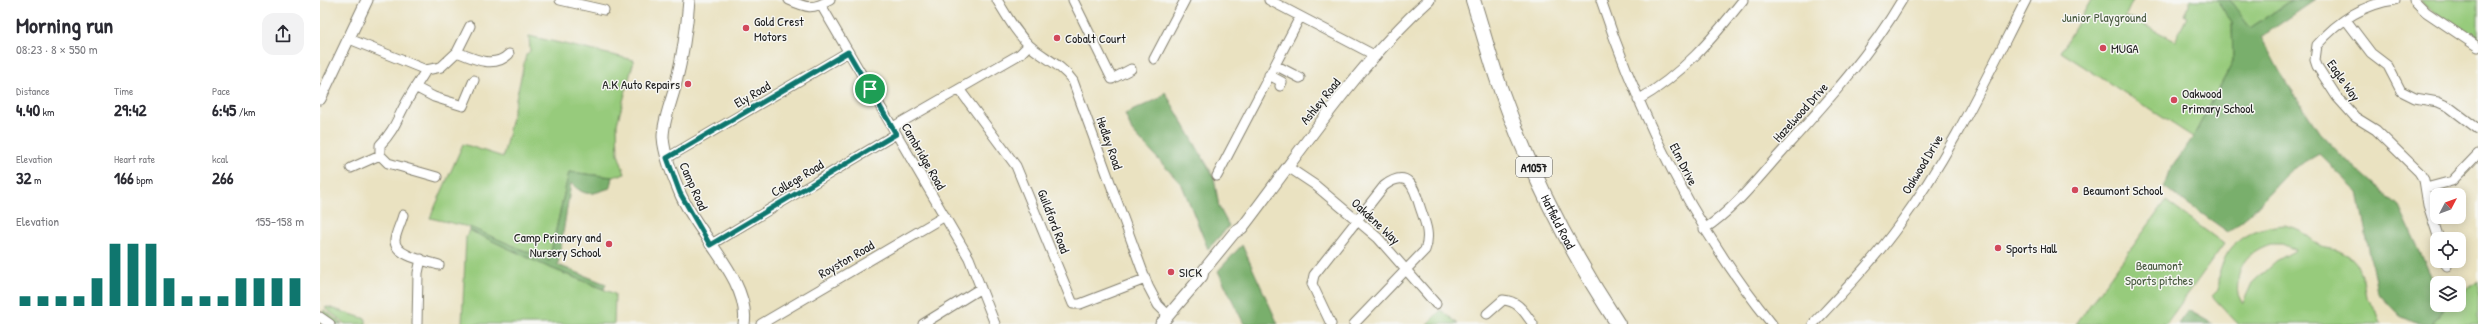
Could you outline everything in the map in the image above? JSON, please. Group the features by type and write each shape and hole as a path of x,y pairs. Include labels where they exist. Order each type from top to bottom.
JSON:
{"main road":[{"name":"Hatfield Road","path":"1473,0 1502,93 1543,189 1593,287 1618,324"}],"street":[{"path":"320,98 347,38 367,0"},
{"path":"560,0 604,10"},
{"name":"Camp Road","path":"689,0 680,68 664,128 664,144 667,158 683,200 739,289 744,303 744,324"},
{"path":"789,0 807,8 821,5 830,0"},
{"name":"Hedley Road","path":"997,0 1011,23 1029,45 1062,70 1073,81 1145,279 1165,320"},
{"path":"1073,0 1112,79 1131,69"},
{"path":"1154,59 1185,0"},
{"path":"1269,0 1376,56"},
{"name":"Ashley Road","path":"1165,320 1202,276 1203,271 1221,255 1288,167 1299,149 1403,25 1429,0"},
{"name":"Elm Drive","path":"1601,0 1616,44 1638,100 1671,170 1704,229 1772,324"},
{"path":"1638,100 1681,69 1716,34 1743,0"},
{"name":"Hazelwood Drive","path":"1704,229 1718,219 1835,92 1889,21 1902,0"},
{"name":"Oakwood Drive","path":"1813,324 1855,280 1899,225 1942,159 2026,0"},
{"name":"Eagle Way","path":"2395,0 2364,7 2346,20 2317,45 2315,60 2317,66 2337,97 2361,121 2376,130 2419,172 2426,188 2428,205 2437,232"},
{"path":"2414,0 2426,12 2478,47"},
{"name":"Cambridge Road","path":"821,5 969,258 995,324"},
{"path":"1217,176 1300,17"},
{"path":"2346,20 2371,53 2388,66 2401,91 2415,98 2438,102 2449,107 2478,129"},
{"path":"347,38 426,70 441,67 457,52 470,26"},
{"name":"College Road","path":"710,245 895,131 959,89 1020,54 1029,45"},
{"path":"457,52 489,62 503,60 509,54"},
{"name":"Ely Road","path":"667,158 848,52"},
{"path":"1275,65 1300,78"},
{"path":"426,70 417,88 410,96 399,122 380,145 380,155 388,163 437,177"},
{"path":"1269,75 1282,82 1280,86"},
{"path":"417,88 434,96 463,106 474,80"},
{"name":"Guildford Road","path":"959,89 1016,166 1073,304 1080,304 1145,279"},
{"path":"351,168 380,155"},
{"path":"2426,188 2452,181 2477,158"},
{"name":"Oakdene Way","path":"1288,167 1315,185 1378,238 1436,304"},
{"path":"1331,324 1312,284 1314,275 1357,219 1392,179 1398,178 1408,180 1414,187 1428,232 1428,242 1425,250 1407,270 1354,324"},
{"path":"403,215 395,239 395,245 400,252 439,265"},
{"name":"Royston Road","path":"761,324 945,216"},
{"path":"417,324 418,273 420,259"},
{"path":"923,324 981,288"},
{"path":"1487,314 1503,300 1512,300 1519,305 1533,324"},
{"path":"320,317 330,324"}],"green space":[{"name":"Oakwood Primary School","path":"2091,0 2133,0 2125,17 2134,19 2175,41 2187,17 2184,15 2191,0 2217,0 2232,23 2233,62 2193,137 2061,52"},
{"path":"2217,0 2230,0 2250,28 2292,0 2315,0 2261,37 2280,72 2319,132 2343,157 2399,206 2431,276 2430,312 2441,312 2432,324 2418,324 2400,316 2377,292 2358,192 2319,154 2291,170 2251,213 2228,232 2164,187 2169,172 2193,137 2233,62 2232,23"},
{"path":"2229,0 2292,0 2250,28"},
{"path":"2420,0 2478,0 2478,40 2425,6"},
{"path":"529,36 634,60 617,124 618,154 625,174 612,177 569,172 549,261 469,227 430,218 463,144 503,157 526,55 530,51"},
{"path":"1165,92 1214,177 1219,207 1229,226 1208,249 1182,185 1132,131 1125,114 1158,99"},
{"path":"569,172 612,177 610,188 593,193 585,193 571,183 558,265 606,284 604,289 548,267 469,230 469,227 549,261"},
{"name":"Beaumont Sports pitches","path":"2166,201 2224,244 2166,324 2076,324"},
{"path":"2285,225 2300,230 2321,247 2337,250 2349,256 2357,265 2363,280 2366,297 2376,309 2381,324 2238,324 2212,296 2218,290 2221,268 2225,258 2237,242 2254,232 2274,226","holes":["2271,244 2282,244 2296,250 2276,261 2252,283 2243,303 2239,296 2238,288 2239,275 2244,262 2252,253 2264,246"]},
{"path":"469,230 548,267 615,294 614,324 462,324 466,237"},
{"path":"1242,245 1278,324 1244,324 1218,271"},
{"path":"2478,281 2478,324 2432,324 2442,312 2466,312 2466,290"},
{"path":"328,307 366,319 366,324 345,324 325,308"},
{"path":"324,310 342,324 335,324 323,314"},
{"path":"1441,310 1458,324 1427,324"},
{"path":"2188,310 2213,324 2178,324"}],"place":[{"name":"Gold Crest Motors","path":"746,28"},
{"name":"Cobalt Court","path":"1057,38"},
{"name":"MUGA","path":"2103,48"},
{"name":"A.K Auto Repairs","path":"688,84"},
{"name":"Oakwood Primary School","path":"2174,100"},
{"name":"Beaumont School","path":"2075,190"},
{"name":"Camp Primary and Nursery School","path":"609,244"},
{"name":"Sports Hall","path":"1998,248"},
{"name":"SICK","path":"1171,272"}],"route":[{"path":"848,52 870,89 896,134 710,245 689,212 667,158 848,52"}],"park label":[{"name":"Junior Playground","path":"2104,17"}]}
